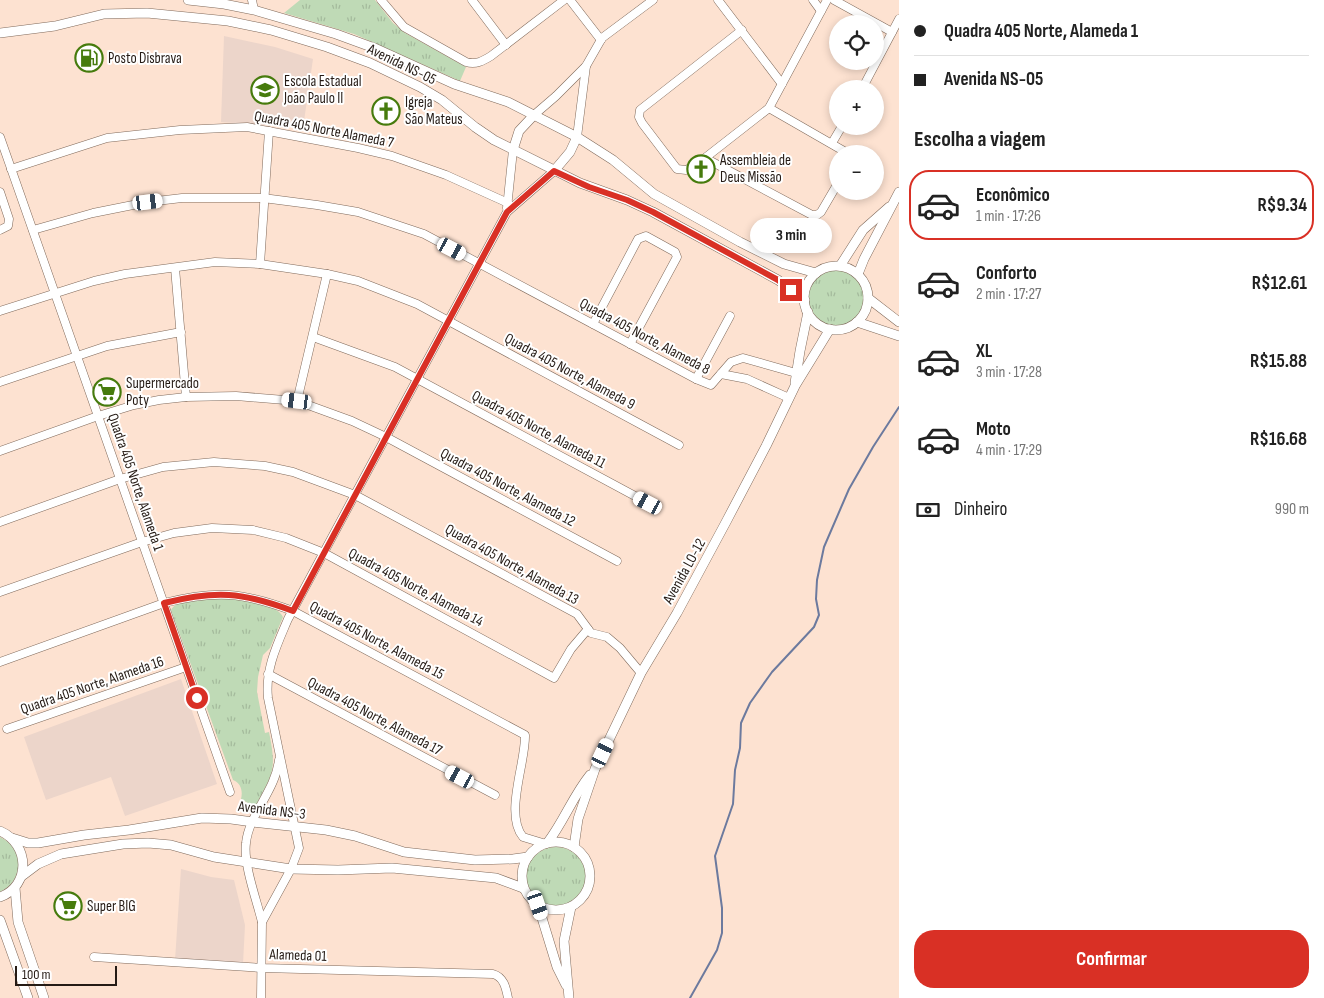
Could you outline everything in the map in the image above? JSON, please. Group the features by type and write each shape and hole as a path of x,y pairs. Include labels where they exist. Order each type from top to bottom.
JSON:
{"street":[{"name":"Avenida NS-05","path":"188,0 226,2 353,39 448,81 508,102 577,138 613,160 650,191 667,201 784,264 816,272"},
{"path":"252,0 254,10"},
{"path":"381,0 404,28 466,62 474,63 485,60 564,0"},
{"path":"472,0 506,44"},
{"path":"570,0 601,40"},
{"path":"507,212 513,150 519,130 586,66 601,40 653,0"},
{"path":"718,0 782,84"},
{"path":"812,0 821,11"},
{"path":"742,30 643,106 639,114 642,123 678,169 684,170 692,167 769,108 827,0"},
{"path":"834,0 892,32"},
{"name":"Avenida NS-05","path":"0,33 55,26 94,15 116,12 147,13 208,18 253,26 327,47 387,71 436,96 482,133 554,171 653,212 778,280 805,300"},
{"path":"867,80 899,19"},
{"path":"262,922 291,869 299,848 268,698 268,674 275,650 293,611 507,212 554,171 570,152 577,138 586,66"},
{"path":"769,108 835,145"},
{"name":"Quadra 405 Norte Alameda 7","path":"11,169 108,138 180,130 247,127 392,156 446,175 508,203"},
{"path":"260,264 269,130"},
{"path":"832,143 837,135"},
{"name":"Quadra 405 Norte, Alameda 1","path":"0,137 3,154 11,169 33,230 230,792"},
{"path":"705,158 810,214 817,215 829,199"},
{"path":"0,192 10,219 8,226 0,230"},
{"path":"858,274 899,192"},
{"name":"Quadra 405 Norte, Alameda 8","path":"33,230 93,213 148,202 182,198 263,198 358,212 424,234 711,386 731,362 743,358 796,373"},
{"path":"840,266 863,230 894,202"},
{"path":"593,324 638,239 646,236 676,252 677,256 630,344"},
{"name":"Quadra 405 Norte, Alameda 9","path":"0,311 54,292 94,281 125,274 215,262 260,264 327,274 358,281 417,304 679,444"},
{"path":"830,266 840,266 850,268 864,281 868,298 867,307 857,322 849,327 830,329 821,326 813,320 808,312 805,300 807,284 816,272 830,266"},
{"path":"176,268 186,397"},
{"path":"297,401 327,274"},
{"path":"868,298 899,322"},
{"name":"Avenida LO-12","path":"795,386 808,312"},
{"path":"696,379 730,316"},
{"path":"857,322 899,336"},
{"name":"Avenida LO-12","path":"574,847 578,819 595,769 641,673 677,613 722,530 795,386 830,329"},
{"path":"0,382 76,355 116,344 181,332"},
{"name":"Quadra 405 Norte, Alameda 11","path":"313,337 395,367 648,503"},
{"path":"721,374 747,379 789,398"},
{"name":"Quadra 405 Norte, Alameda 12","path":"0,451 98,416 146,402 186,397 236,396 297,401 352,421 386,437 617,561"},
{"name":"Quadra 405 Norte, Alameda 13","path":"0,522 150,470 206,462 245,463 288,470 355,495 577,614 591,633 607,637 620,648 641,673"},
{"name":"Quadra 405 Norte, Alameda 14","path":"0,592 142,542 181,531 237,528 277,535 324,553 554,678 571,649 588,629"},
{"name":"Quadra 405 Norte, Alameda 15","path":"0,662 164,603 200,595 229,594 257,599 293,611 525,735 524,754 516,790 517,828 523,837 547,843"},
{"name":"Quadra 405 Norte, Alameda 16","path":"7,729 186,667"},
{"name":"Quadra 405 Norte, Alameda 17","path":"268,674 495,795"},
{"path":"261,998 262,922 247,862 246,842 253,822 275,778 279,753"},
{"name":"Avenida LO-12","path":"547,843 558,829 574,797 595,769"},
{"name":"Avenida NS-3","path":"0,831 12,838 38,844 84,835 202,818 231,819 326,830 355,836 404,852 475,860 513,859 528,856"},
{"path":"0,898 15,888 22,876 24,866 18,846 12,838"},
{"path":"22,876 50,858 97,847 161,843 205,856 291,869 392,868 496,878 523,888 538,905 548,910 560,910 571,907 585,894 590,875 588,864 582,854 574,847 557,842 547,843 528,856 522,872 523,888"},
{"path":"15,888 18,919 44,998"},
{"path":"538,905 557,967 569,993"},
{"path":"569,993 564,941 571,907"},
{"path":"0,920 28,998"},
{"name":"Alameda 01","path":"94,957 262,968 493,974 500,978 508,998"}],"shaded area":[{"name":"Escola Estadual João Paulo II","path":"224,36 275,47 313,59 303,128 221,122"},
{"path":"181,679 217,784 125,816 111,777 46,800 24,737"},
{"path":"181,869 211,877 234,880 245,925 243,964 175,960"}],"green space":[{"path":"300,0 375,0 393,23 405,33 466,67 460,81 354,34 284,13"},
{"path":"836,268 852,273 860,281 865,297 860,313 852,321 836,326 820,321 812,313 807,297 812,281 820,273"},
{"path":"217,598 243,600 263,605 279,612 283,617 270,648 263,655 258,677 257,692 265,733 269,732 273,764 269,779 255,807 241,799 241,788 233,780 171,610 174,606 185,601"},
{"path":"0,837 14,849 18,864 14,880 0,892"},
{"path":"550,847 562,847 573,852 581,860 586,871 584,889 573,902 562,907 550,907 539,902 531,894 526,883 526,871 531,860 539,852"}],"waterway":[{"path":"690,998 717,950 722,933 722,908 715,856 733,804 741,723 750,703 772,672 814,627 819,615 816,599 817,580 824,547 849,489 899,407"}],"place":[{"name":"Posto Disbrava","path":"89,58"},
{"name":"Escola Estadual João Paulo II","path":"265,90"},
{"name":"Igreja São Mateus","path":"386,111"},
{"name":"Assembleia de Deus Missão","path":"701,169"},
{"name":"Supermercado Poty","path":"107,392"},
{"name":"Super BIG","path":"68,906"}],"route":[{"path":"197,698 164,603 200,595 229,594 257,599 293,611 507,212 554,171 600,192 627,200 653,212 778,280 791,290"}]}
